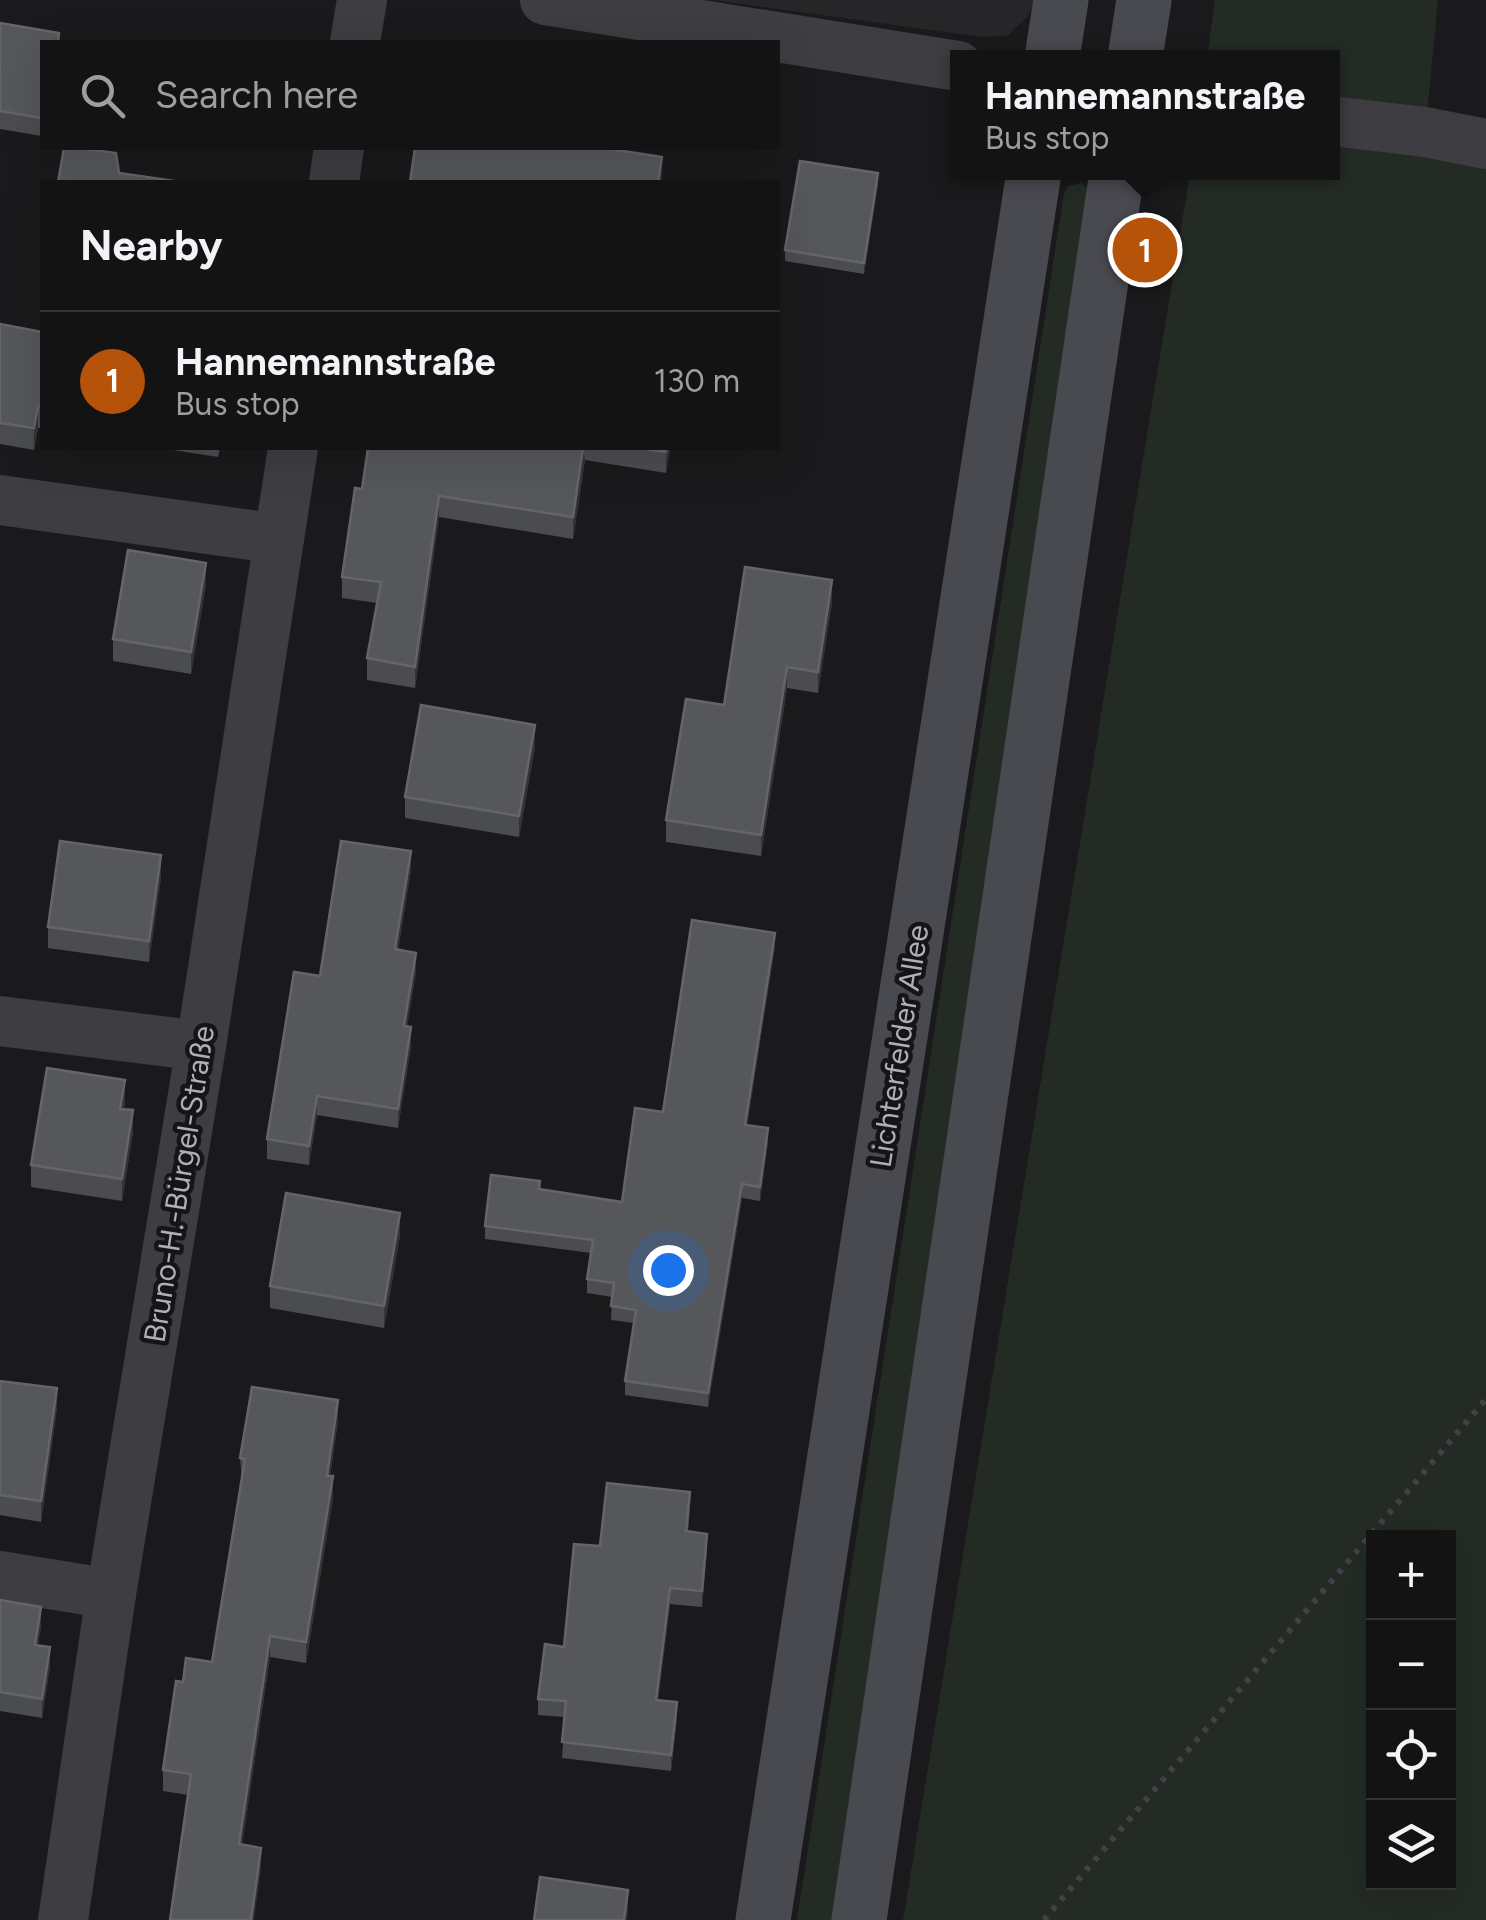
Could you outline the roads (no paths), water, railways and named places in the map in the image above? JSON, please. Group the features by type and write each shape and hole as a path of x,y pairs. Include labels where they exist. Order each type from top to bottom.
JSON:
{"main road":[{"path":"1053,50 1060,0"},
{"path":"1135,50 1144,0"},
{"name":"Lichterfelder Allee","path":"763,1920 1033,180"},
{"path":"859,1920 1116,180"}],"street":[{"path":"355,40 362,0"},
{"path":"545,0 950,65"},
{"path":"1340,122 1486,144"},
{"path":"334,180 339,150"},
{"name":"Bruno-H.-Bürgel-Straße","path":"63,1920 293,450"},
{"path":"0,500 278,540"},
{"path":"0,1021 202,1046"},
{"path":"0,1576 112,1594"}],"place":[{"name":"Hannemannstraße","path":"1145,250"}]}
